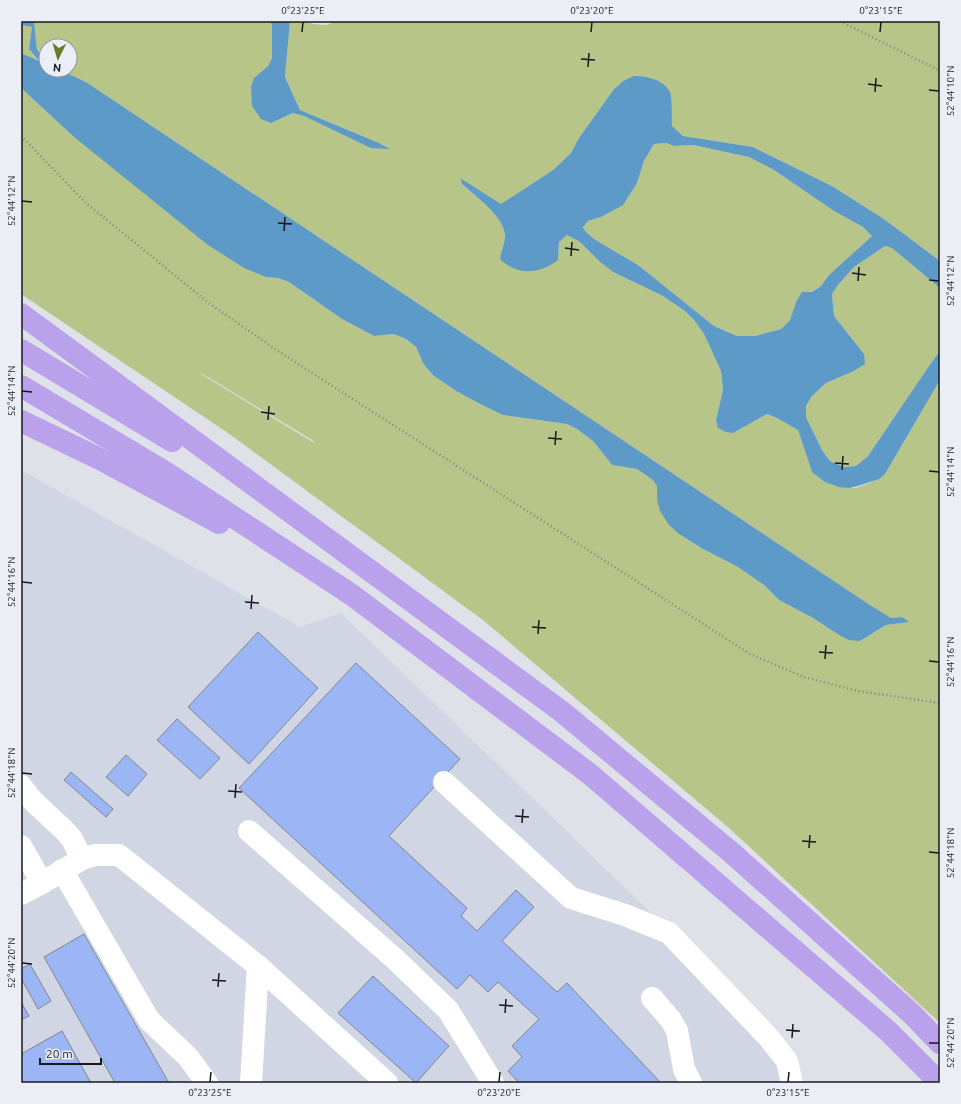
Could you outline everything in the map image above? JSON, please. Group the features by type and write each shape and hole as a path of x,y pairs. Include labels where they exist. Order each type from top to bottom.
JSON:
{"highway":[{"path":"21,314 562,711 732,853 940,1042"},
{"path":"21,350 180,445 371,571"},
{"path":"21,386 165,472 352,595 591,775 889,1032 940,1083"},
{"path":"21,421 100,459 352,595"}],"lane":[{"path":"444,782 571,898 669,933 769,1038 787,1061 792,1083"},
{"path":"21,786 34,801 65,830 72,839 82,859"},
{"path":"249,832 395,958 448,1010 493,1083"},
{"path":"21,846 42,883"},
{"path":"21,894 82,859 95,855 119,855 258,966 387,1083"},
{"path":"62,870 149,1020 188,1057 207,1083"},
{"path":"251,1083 258,966"},
{"path":"652,998 671,1020 678,1031 684,1069 691,1083"}],"path":[{"path":"840,21 940,71"},
{"path":"21,136 86,203 210,304 281,353 750,654 804,677 858,691 940,704"}],"shaded area":[{"path":"21,470 300,627 341,613 645,907 769,1036 798,1083 21,1083"}],"green space":[{"path":"34,21 270,21 272,26 272,58 268,66 254,78 271,123 293,113 389,149 379,143 300,110 285,77 290,21 306,21 313,24 327,25 334,21 940,21 940,261 884,219 832,186 753,147 683,136 672,126 670,92 623,81 614,89 579,138 571,153 553,170 501,204 460,179 462,184 494,213 503,227 505,237 500,259 558,260 559,241 567,235 580,242 600,262 613,272 663,296 685,311 694,320 704,334 721,371 723,390 716,420 733,433 767,414 777,418 798,430 812,472 837,484 854,488 868,483 885,474 940,380 940,1023 729,828 483,620 228,433 21,294 21,88 74,137 266,277 278,278 289,282 342,319 374,336 394,334 406,339 416,347 424,365 434,376 456,391 484,406 503,415 567,424 577,429 593,441 612,465 637,469 653,480 657,486 657,500 679,534 703,549 738,567 764,585 779,600 813,618 839,635 860,641 886,625 908,622 902,617 891,618 867,603 86,82 77,78 78,38 38,38 38,51","holes":["201,373 312,440 316,444 201,374"]},
{"path":"21,25 32,27 29,49 38,62 21,53"},
{"path":"666,143 674,146 693,145 749,157 774,170 834,211 863,227 872,236 829,275 821,286 796,302 790,320 781,329 755,336 737,336 714,326 638,265 594,239 586,232 583,226 588,221 601,217 637,183 644,161 654,144"},
{"path":"885,246 892,248 940,288 940,351 868,456 856,466 844,467 830,461 822,450 806,417 806,406 812,396 826,383 852,372 864,354 834,316 832,294 854,267"}],"water":[{"path":"21,21 34,21 38,60 29,49 32,27 21,25"},
{"path":"270,21 290,21 285,77 300,110 390,149 371,148 304,116 293,113 271,123 261,119 252,106 251,87 254,78 268,66 272,58 272,26"},
{"path":"21,53 38,61 38,78 77,78 86,82 867,603 891,618 902,617 909,622 886,625 860,641 849,640 839,635 813,618 779,600 764,585 738,567 703,549 679,534 669,525 660,511 657,500 657,486 653,480 637,469 612,465 593,441 577,429 567,424 503,415 484,406 456,391 434,376 424,365 416,347 406,339 394,334 374,336 342,319 289,282 278,278 266,277 244,268 208,245 74,137 21,88"},
{"path":"634,76 639,76 654,79 663,84 671,94 672,126 683,136 753,147 832,186 884,219 940,261 940,288 892,248 885,246 854,267 832,294 834,316 864,354 865,364 852,372 826,383 812,396 806,406 806,417 822,450 830,461 844,467 856,466 868,456 940,351 940,380 885,474 879,479 850,488 839,487 825,482 812,472 798,430 767,414 733,433 726,432 718,428 716,420 723,390 721,371 704,334 694,320 685,311 663,296 613,272 600,262 580,242 567,235 559,242 558,260 551,265 536,270 529,271 514,268 500,259 505,235 500,221 481,200 462,184 460,178 501,204 553,170 571,153 579,138 614,89 623,81","holes":["666,143 674,146 693,145 749,157 774,170 834,211 863,227 872,236 829,275 821,286 812,292 802,292 796,302 790,320 781,329 755,336 737,336 714,326 638,265 594,239 583,227 588,221 601,217 623,205 637,183 644,161 654,144"]}],"building":[{"path":"258,632 318,688 249,764 188,707"},
{"path":"356,663 460,759 389,836 467,908 461,916 477,931 516,890 534,907 502,941 557,992 567,983 661,1083 519,1083 508,1071 522,1057 512,1046 539,1019 498,982 488,992 470,975 457,989 239,788"},
{"path":"177,719 220,758 200,779 157,740"},
{"path":"126,755 147,774 128,796 106,777"},
{"path":"71,772 113,809 106,817 64,780"},
{"path":"84,934 169,1083 115,1083 44,957"},
{"path":"30,964 51,1001 38,1009 21,978 21,969"},
{"path":"373,976 449,1046 416,1083 338,1013"},
{"path":"21,1002 29,1016 21,1020"},
{"path":"62,1031 91,1083 21,1083 21,1054"}]}
